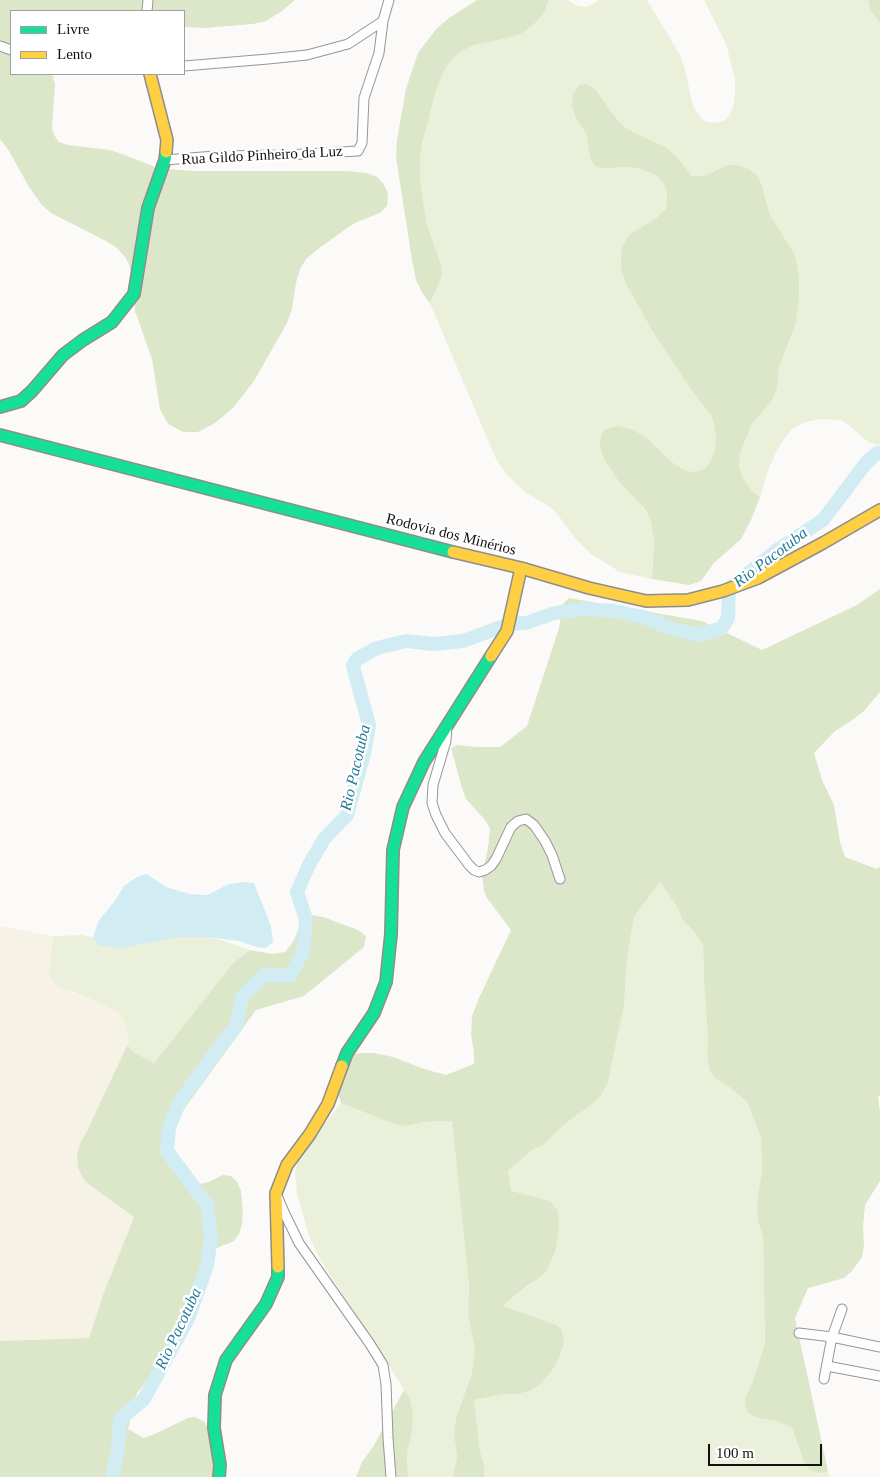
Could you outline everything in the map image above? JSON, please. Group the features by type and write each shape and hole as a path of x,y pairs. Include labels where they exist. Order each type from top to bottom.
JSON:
{"street":[{"path":"185,66 307,55 348,44 383,22 389,0"},
{"name":"Rua Gildo Pinheiro da Luz","path":"165,160 215,156 288,156 358,151 362,144 364,98 378,54 383,22"},
{"path":"0,407 21,401 64,355 83,340 112,322 134,294 148,208 165,160 166,140 150,75"},
{"name":"Rodovia dos Minérios","path":"0,436 487,561 521,568 589,588 646,601 688,600 724,591 758,578 880,510"},
{"path":"219,1477 220,1465 214,1428 215,1395 226,1360 266,1304 278,1277 276,1193 286,1165 310,1134 328,1104 348,1053 374,1013 386,982 391,934 393,850 403,807 424,762 507,631 521,568"},
{"path":"447,727 446,741 433,785 432,803 445,833 469,865 474,870 480,872 491,866 496,859 511,827 518,820 526,819 534,825 545,841 560,879"},
{"path":"276,1193 299,1242 383,1365 386,1384 391,1477"},
{"path":"824,1379 832,1337 842,1309"},
{"path":"799,1333 832,1337 880,1347"},
{"path":"827,1366 880,1376"}],"shaded area":[{"path":"0,926 53,936 49,970 73,993 96,1001 118,1012 124,1020 128,1034 128,1045 80,1143 94,1188 134,1217 104,1292 89,1338 0,1341"}],"green space":[{"path":"0,0 295,0 266,21 205,28 185,27 185,10 10,10 10,75 52,75 55,84 52,128 59,142 68,145 110,150 155,167 166,169 193,171 347,171 367,173 377,177 383,183 388,193 387,206 380,213 350,226 306,259 300,269 292,309 287,323 254,381 233,408 215,423 198,432 183,432 168,424 160,409 152,359 135,311 132,276 125,257 117,248 106,241 51,213 42,205 0,139"},
{"path":"477,0 549,0 543,14 522,33 474,45 460,52 449,63 443,73 436,91 421,148 420,160 420,181 427,225 441,264 442,273 430,303 416,280 396,157 397,140 406,89 418,53 437,28"},
{"path":"549,0 568,0 575,5 586,7 598,0 647,0 680,55 692,103 697,113 704,121 715,123 725,120 730,114 734,105 735,79 726,44 704,0 868,0 871,11 880,23 880,445 868,442 849,425 840,420 821,419 806,422 792,429 777,450 767,473 760,497 752,491 742,476 739,465 741,451 752,424 771,402 777,389 779,367 799,296 799,276 795,255 770,215 762,185 717,169 703,176 692,176 678,158 625,127 595,89 576,118 586,134 591,161 596,167 608,169 638,168 656,175 667,191 665,208 656,218 628,236 623,245 621,253 627,286 653,332 691,390 711,415 715,428 716,441 714,453 704,469 694,472 684,470 672,462 647,438 636,498 650,519 654,539 652,579 620,572 591,554 575,538 555,511 525,492 507,475 496,459 430,303 439,284 441,264 427,225 420,181 420,160 421,148 436,91 443,73 449,63 460,52 474,45 489,41 548,4"},
{"path":"868,0 880,0 880,23 871,11"},
{"path":"586,84 595,89 625,127 665,147 678,158 692,176 703,176 728,165 736,165 747,168 757,176 762,185 770,215 795,255 799,276 796,322 779,367 777,389 771,402 752,424 741,451 739,465 742,476 752,491 760,497 741,539 714,563 701,581 689,585 652,579 654,539 650,519 644,508 618,480 604,459 600,446 601,435 606,429 618,426 633,430 647,438 672,462 684,470 694,472 704,469 708,465 714,453 716,441 711,415 691,390 653,332 627,286 621,268 621,253 628,236 656,218 665,209 667,191 656,175 638,168 608,169 596,167 591,161 586,134 576,118 572,105 573,94 580,85"},
{"path":"880,589 880,692 864,711 835,731 814,753 822,780 834,805 840,842 845,857 877,869 880,866 880,1095 878,1097 880,1112 880,1181 865,1205 862,1257 852,1271 844,1278 808,1288 795,1318 828,1471 821,1473 812,1471 805,1465 792,1428 777,1421 758,1418 748,1413 745,1403 765,1343 763,1238 757,1209 762,1171 761,1138 747,1102 728,1086 716,1079 710,1071 707,1055 708,1038 703,945 682,919 678,908 660,882 634,917 627,959 624,1006 608,1082 601,1095 592,1104 508,1171 511,1191 550,1201 558,1211 559,1229 555,1252 547,1270 502,1306 557,1325 562,1330 564,1344 560,1356 551,1372 539,1385 529,1391 474,1400 480,1451 484,1464 484,1477 453,1477 457,1457 454,1434 456,1418 471,1376 475,1351 468,1314 469,1286 452,1121 424,1122 406,1126 394,1124 341,1103 338,1093 350,1055 374,1053 393,1057 446,1075 474,1064 471,1035 472,1016 511,930 487,898 484,891 482,876 490,829 486,821 466,799 451,748 457,745 500,747 527,726 559,628 563,604 569,598 702,621 762,650 857,605"},
{"path":"660,882 678,908 682,919 703,945 708,1038 707,1055 716,1079 728,1086 747,1102 761,1138 762,1171 757,1209 763,1238 765,1343 753,1381 746,1396 758,1418 777,1421 792,1428 805,1465 821,1473 828,1471 830,1477 484,1477 484,1464 480,1451 474,1400 505,1394 517,1394 560,1356 564,1344 562,1330 557,1325 501,1306 538,1279 511,1191 508,1171 592,1104 608,1083 624,1006 627,959 634,917"},
{"path":"312,915 323,917 358,930 366,936 364,947 304,996 256,1010 174,1123 174,1168 195,1185 209,1182 223,1175 231,1176 237,1182 241,1191 242,1224 239,1234 234,1241 217,1248 206,1258 177,1344 166,1363 150,1377 137,1393 128,1429 144,1438 188,1418 195,1417 205,1422 225,1477 0,1477 0,1341 89,1338 104,1292 134,1217 84,1180 78,1168 77,1157 80,1143 126,1048 128,1045 132,1051 154,1063 233,963 250,950 272,954 285,952 293,942 306,917"},
{"path":"81,935 92,937 105,943 169,936 201,936 221,940 250,950 233,963 154,1063 132,1051 128,1045 128,1034 124,1021 118,1012 58,986 52,981 49,970 53,936"},
{"path":"341,1103 394,1124 406,1126 424,1122 452,1121 469,1286 468,1314 475,1351 471,1376 456,1418 454,1434 457,1457 453,1477 408,1477 407,1453 412,1432 413,1412 409,1397 328,1272 309,1236 297,1194 295,1172 304,1150"},
{"path":"404,1390 409,1397 413,1412 412,1432 407,1453 408,1477 356,1477 362,1462 373,1447"}],"water":[{"path":"147,874 166,887 189,894 207,895 229,884 254,883 271,926 273,942 266,948 239,941 206,937 179,937 121,948 99,945 93,938 98,922 124,886 137,877"}],"waterway":[{"name":"Rio Pacotuba","path":"112,1477 118,1449 120,1419 144,1399 188,1319 207,1266 211,1236 207,1205 167,1151 169,1128 179,1103 236,1027 242,997 264,975 290,976 303,952 306,919 297,892 309,865 324,839 347,815 364,754 369,725 353,666 357,659 377,648 406,641 434,644 463,641 509,624 526,623 555,613 584,609 614,611 643,617 670,628 699,635 722,628 728,618 729,589 777,550 823,520 866,463 877,453 880,453"}],"traffic: fast":[{"path":"0,407 21,401 63,355 112,322 134,294 148,208 166,152"},
{"path":"0,435 453,552"},
{"path":"342,1066 347,1053 374,1013 386,982 391,934 393,850 403,807 424,762 491,656"},
{"path":"219,1477 220,1465 214,1428 215,1395 226,1360 266,1304 278,1277 278,1267"}],"traffic: slow":[{"path":"150,75 167,140 166,152"},
{"path":"453,552 646,601 688,600 723,591 758,578 880,510"},
{"path":"491,656 507,631 521,568"},
{"path":"278,1267 276,1193 287,1165 310,1134 328,1104 342,1066"}]}
